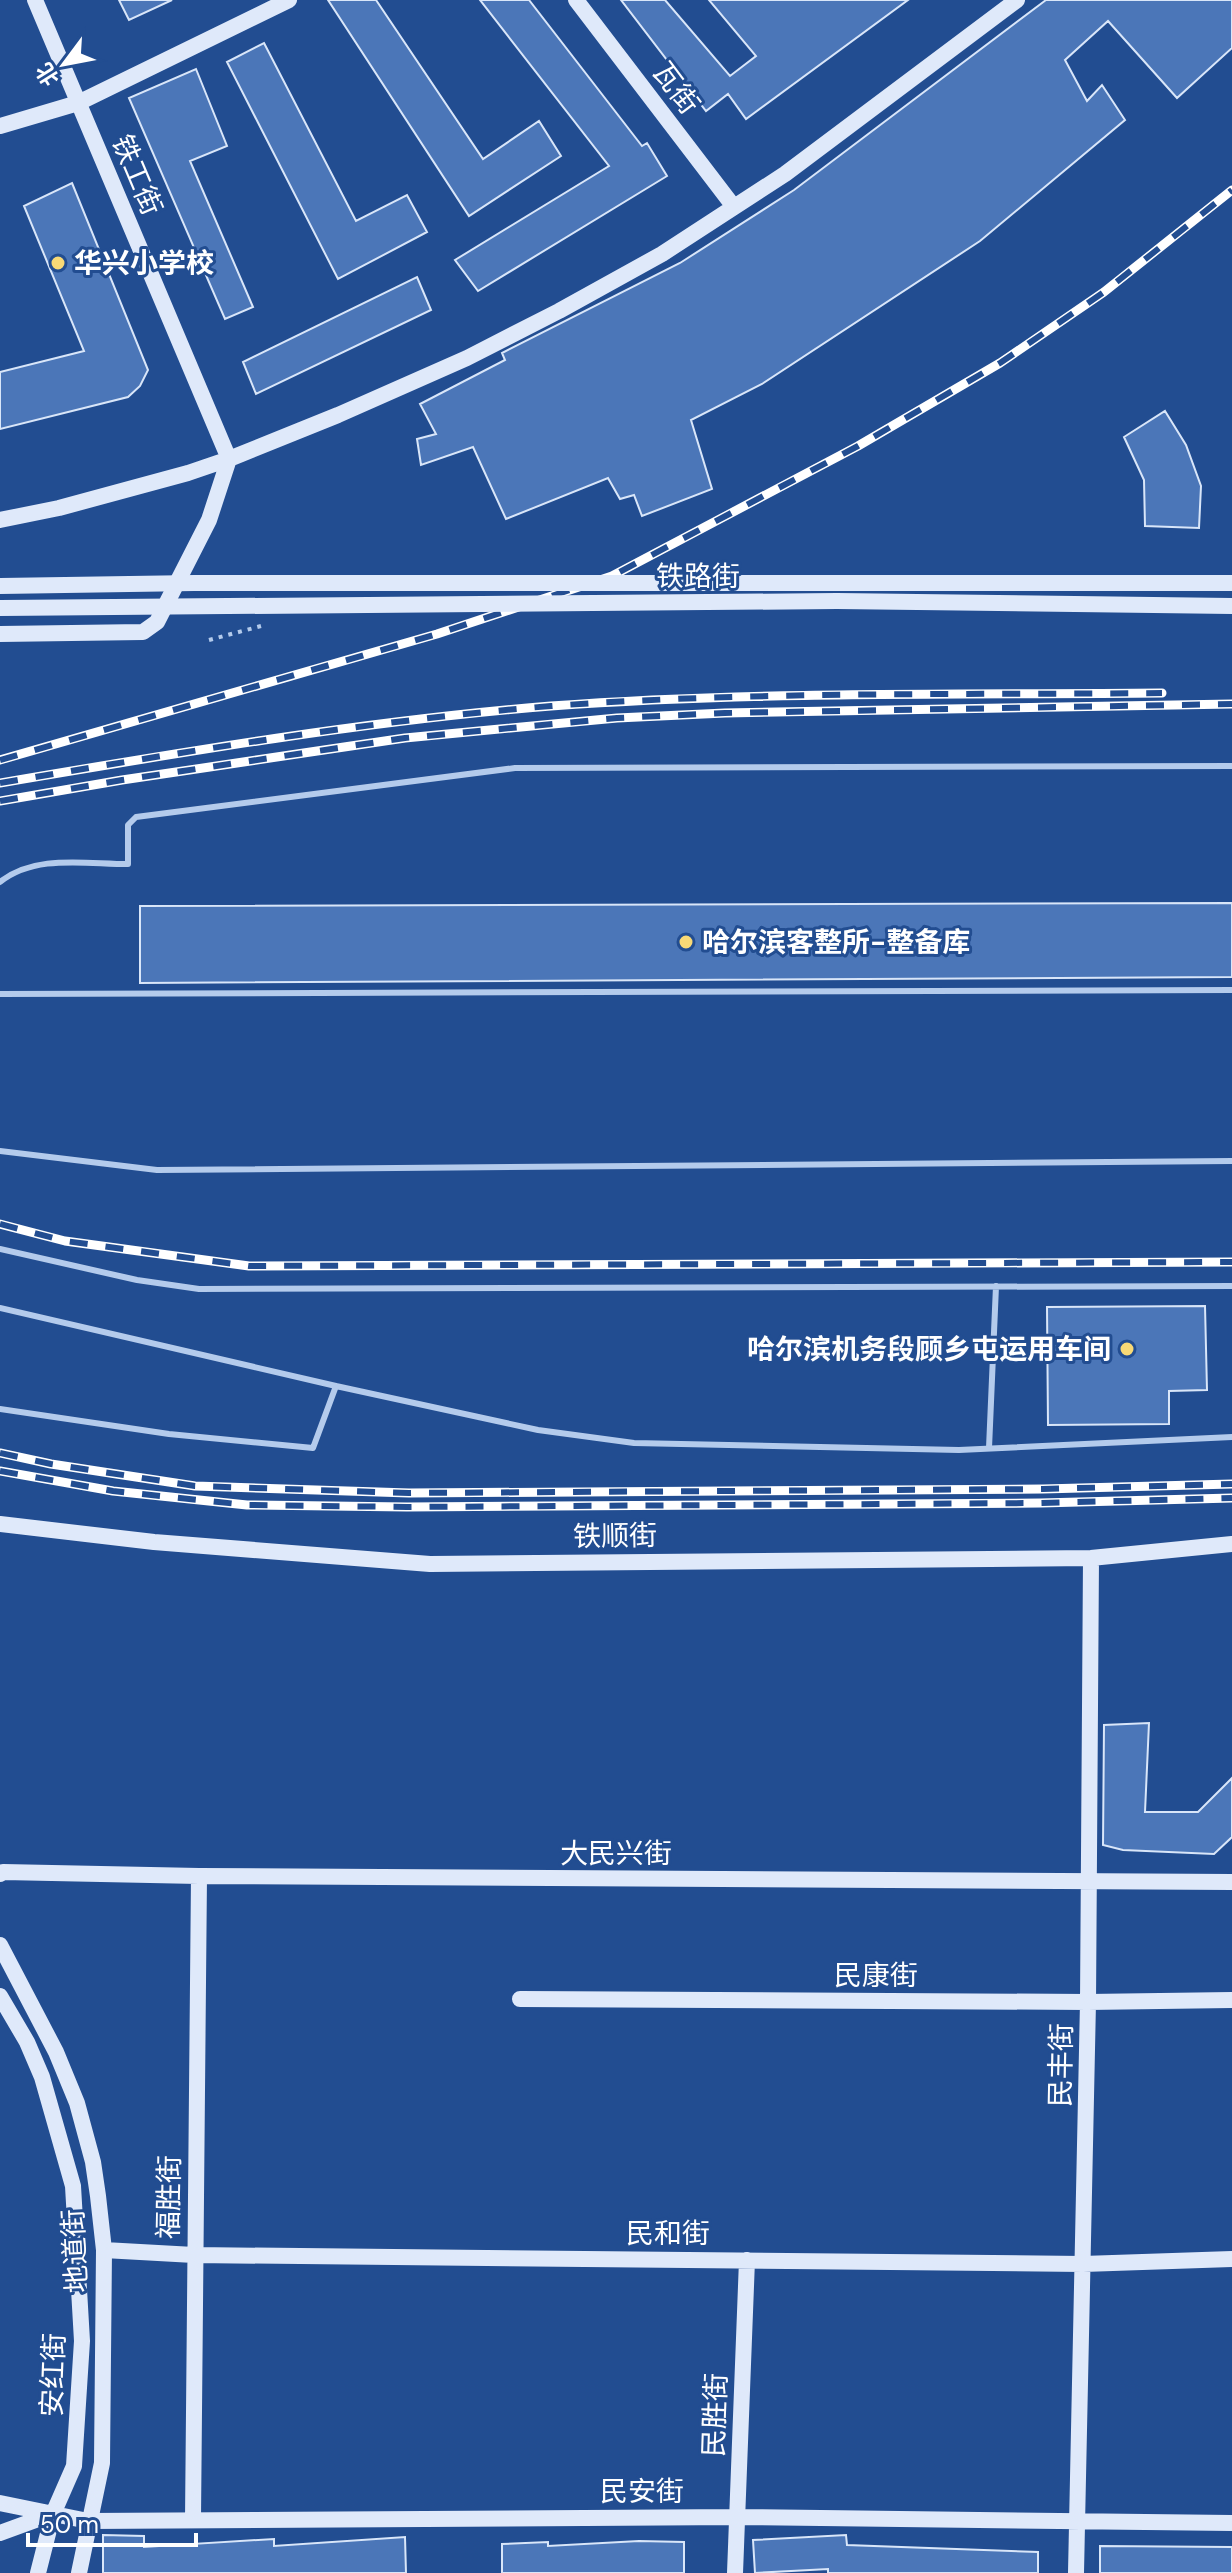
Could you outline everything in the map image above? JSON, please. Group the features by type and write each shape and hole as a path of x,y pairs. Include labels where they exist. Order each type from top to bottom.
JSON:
{"main road":[{"name":"铁工街","path":"35,0 229,459"},
{"path":"0,126 78,103 289,0"},
{"name":"瓦街","path":"576,0 734,207"},
{"path":"0,520 59,508 229,459 467,358 662,254 785,174 1017,0"},
{"path":"0,634 143,632 157,622 209,520 229,459"},
{"path":"0,586 194,583 1232,583"},
{"name":"铁路街","path":"0,608 837,601 1232,606"},
{"name":"铁顺街","path":"0,1524 154,1542 430,1564 1091,1558 1232,1544"},
{"name":"民丰街","path":"1076,2573 1088,2002 1091,1558"},
{"name":"大民兴街","path":"0,1874 1232,1882"},
{"name":"福胜街","path":"193,2519 199,1876"},
{"name":"地道街","path":"0,1945 50,2039 77,2103 93,2162 104,2250 102,2463 79,2573"},
{"name":"安红街","path":"0,1996 27,2042 42,2077 73,2186 82,2341 74,2466 53,2514 38,2573"},
{"name":"民康街","path":"520,1999 1232,2000"},
{"name":"民和街","path":"104,2250 194,2255 1083,2264 1232,2259"},
{"name":"民胜街","path":"735,2573 747,2260"},
{"path":"0,2503 53,2514"},
{"path":"0,2516 53,2514"},
{"path":"0,2533 53,2514"},
{"name":"民安街","path":"53,2514 88,2521 737,2517 1232,2523"}],"lane":[{"path":"0,882 12,873 39,863 128,864 128,825 136,817 515,768 1232,766"},
{"path":"0,994 1232,990"},
{"path":"0,1151 157,1170 1232,1161"},
{"path":"0,1249 137,1280 199,1289 1232,1286"},
{"path":"989,1448 996,1286"},
{"path":"0,1308 538,1430 634,1443 989,1448 1232,1437"},
{"path":"0,1409 169,1434 313,1448 336,1386"}],"path":[{"path":"209,640 269,624"}],"building":[{"path":"119,0 172,0 129,20"},
{"path":"328,0 376,0 483,159 539,121 561,156 469,216"},
{"path":"480,0 529,0 642,146 647,143 667,176 478,291 455,260 609,166"},
{"path":"621,0 665,0 730,76 756,56 709,0 908,0 746,119 728,94 706,111"},
{"path":"1046,0 1232,0 1232,48 1177,98 1108,21 1065,60 1087,101 1102,85 1125,120 980,241 762,384 691,420 712,489 642,516 634,495 620,499 608,478 506,519 473,447 421,465 417,439 436,434 420,404 505,360 502,353 680,263 794,190"},
{"path":"264,43 356,221 407,195 427,232 338,279 227,62"},
{"path":"196,69 227,146 190,161 253,307 225,319 129,98"},
{"path":"72,183 148,370 140,386 128,397 0,429 0,372 84,351 24,206"},
{"path":"417,277 431,310 256,394 243,362"},
{"path":"1165,411 1186,445 1201,486 1199,528 1145,526 1144,480 1124,437"},
{"name":"哈尔滨客整所-整备库","path":"1232,903 1232,977 140,983 140,906"},
{"name":"哈尔滨机务段顾乡屯运用车间","path":"1205,1306 1207,1390 1169,1391 1169,1424 1048,1425 1047,1307"},
{"path":"1149,1723 1145,1812 1198,1812 1232,1778 1232,1837 1214,1854 1123,1850 1103,1845 1104,1725"},
{"path":"103,2535 144,2536 144,2547 274,2539 274,2546 405,2537 406,2573 103,2573"},
{"path":"846,2535 847,2545 1038,2552 1038,2573 828,2573 828,2569 755,2573 753,2540"},
{"path":"548,2542 548,2546 684,2542 684,2573 502,2573 502,2544"},
{"path":"1100,2546 1232,2547 1232,2573 1100,2573"}],"railway":[{"path":"0,760 437,634 612,576 858,446 1000,363 1104,292 1232,190"},
{"path":"0,783 344,729 551,706 780,696 1162,693"},
{"path":"0,801 405,738 617,718 725,713 1232,704"},
{"path":"0,1224 65,1241 249,1266 1232,1262"},
{"path":"0,1453 195,1486 409,1493 1043,1489 1232,1484"},
{"path":"0,1471 113,1491 247,1505 407,1507 1041,1503 1232,1498"}],"place":[{"name":"华兴小学校","path":"58,263"},
{"name":"哈尔滨客整所-整备库","path":"686,942"},
{"name":"哈尔滨机务段顾乡屯运用车间","path":"1127,1349"}]}
